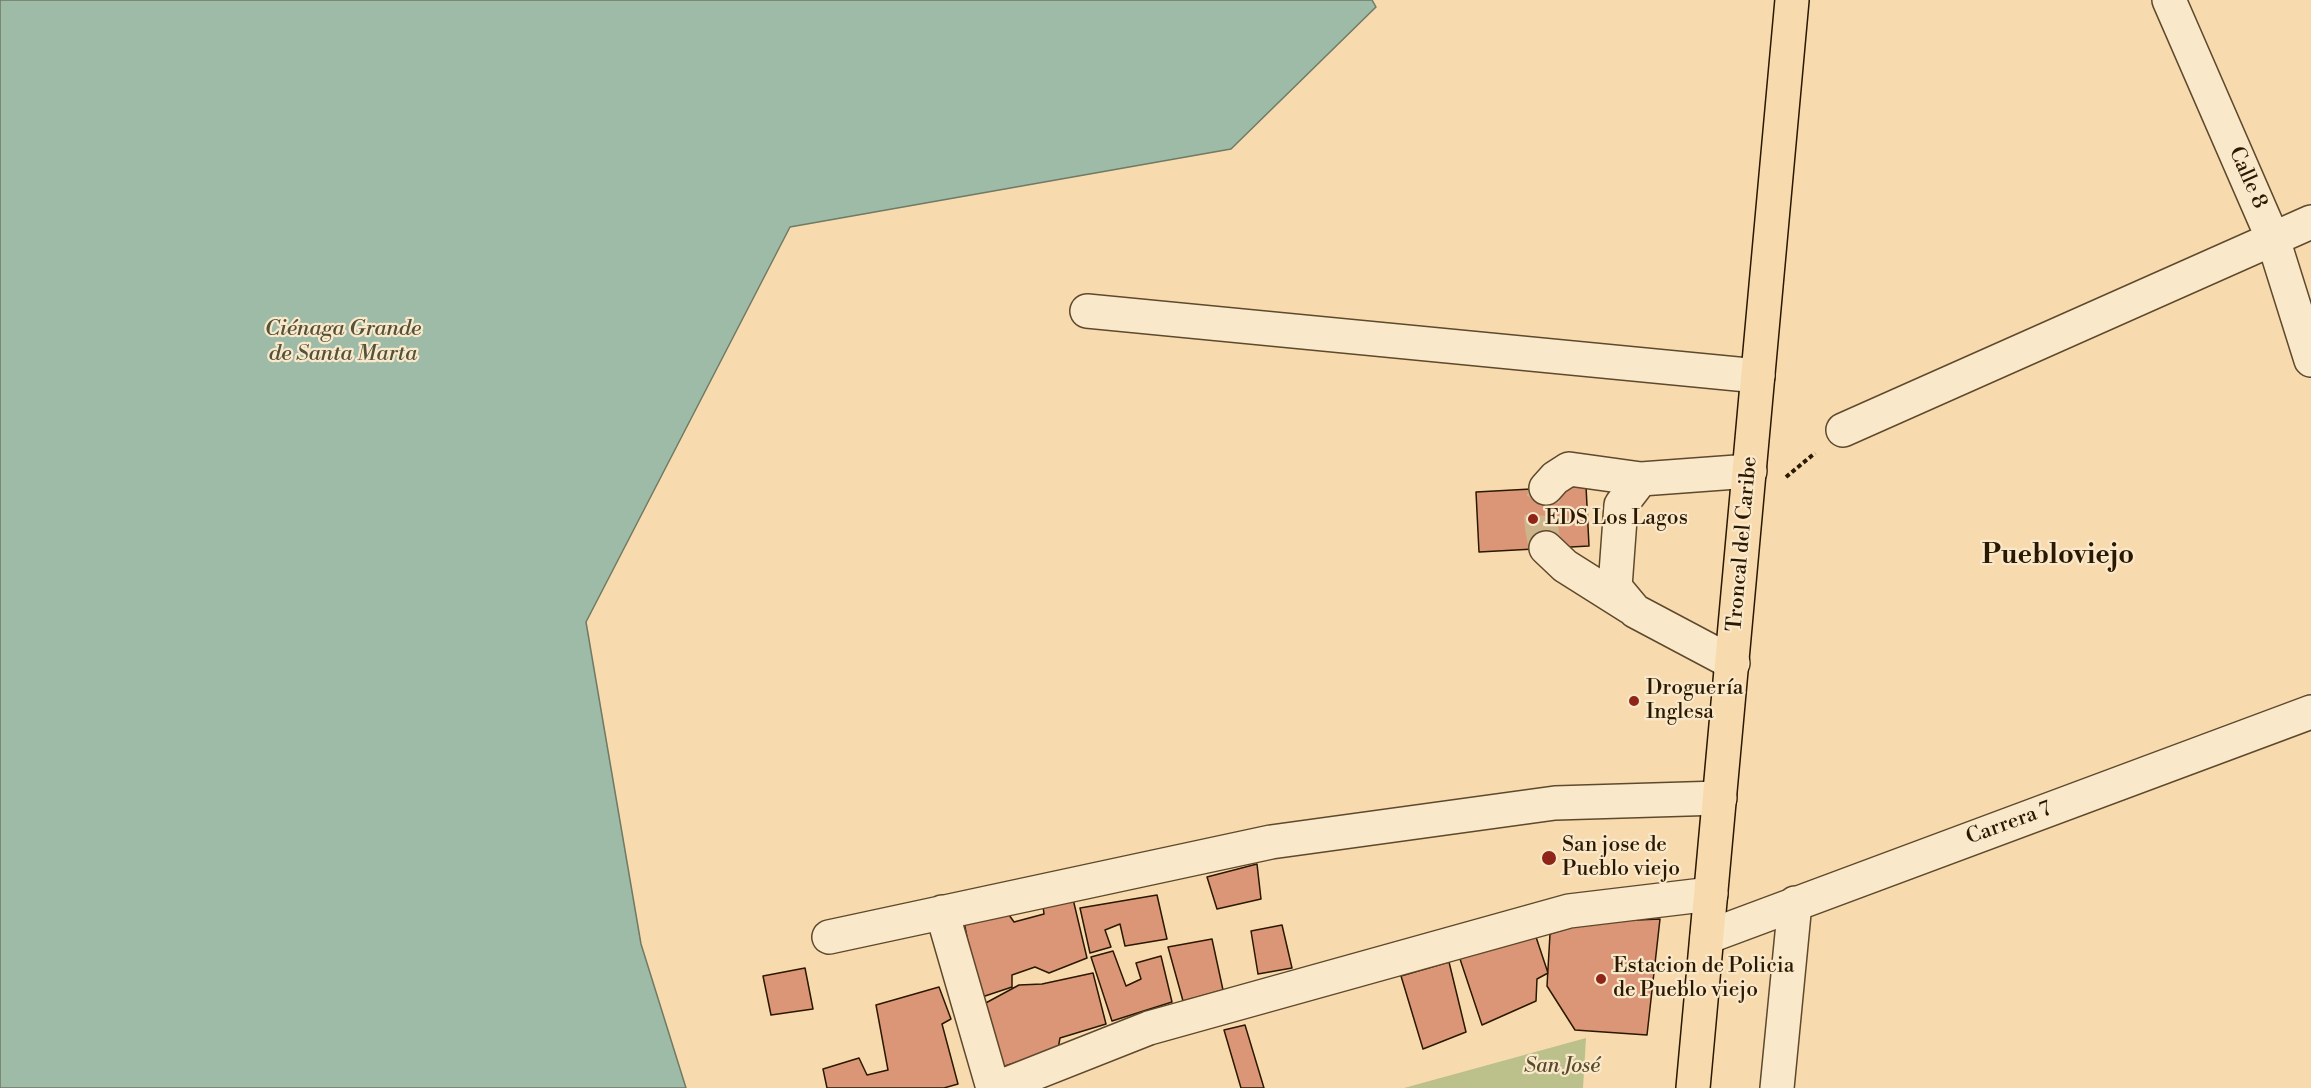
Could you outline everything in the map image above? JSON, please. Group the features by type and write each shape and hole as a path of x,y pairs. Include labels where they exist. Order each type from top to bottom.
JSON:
{"highway":[{"name":"Troncal del Caribe","path":"1693,1088 1792,0"}],"street":[{"name":"Calle 8","path":"2169,0 2273,239 2311,360"},
{"path":"1843,430 2311,222"},
{"path":"1087,311 1758,376"},
{"path":"1546,488 1555,478 1569,469 1641,479 1750,471"},
{"path":"1635,611 1615,587 1621,505 1641,479"},
{"path":"1546,548 1565,566 1635,611 1733,663"},
{"name":"Carrera 7","path":"1707,937 2311,712"},
{"path":"829,937 1271,842 1555,802 1720,798"},
{"path":"997,1088 1149,1028 1558,914 1711,894"},
{"path":"1777,1088 1795,903"},
{"path":"942,912 993,1088"}],"path":[{"path":"1747,510 1843,430"}],"green space":[{"name":"San José","path":"1586,1038 1583,1088 1404,1088"}],"water":[{"name":"Ciénaga Grande de Santa Marta","path":"0,0 1372,0 1376,7 1231,149 790,227 586,622 641,944 686,1088 0,1088"}],"building":[{"name":"EDS Los Lagos","path":"1586,486 1589,546 1479,552 1476,492"},
{"path":"1257,864 1261,899 1217,909 1207,877"},
{"path":"1157,895 1167,939 1125,946 1120,924 1105,930 1111,947 1090,953 1080,908"},
{"path":"1073,899 1087,958 1049,973 1035,967 1012,975 1012,987 979,998 964,922 1007,912 1014,922 1044,914 1043,906"},
{"name":"Estacion de Policia de Pueblo viejo","path":"1660,919 1647,1035 1575,1030 1547,986 1550,934 1589,922"},
{"path":"1282,925 1292,968 1258,974 1251,931"},
{"path":"1535,934 1548,973 1537,979 1536,1001 1482,1025 1459,956"},
{"path":"1212,939 1223,990 1183,1001 1168,947"},
{"path":"1113,951 1126,986 1141,979 1136,963 1161,956 1172,1002 1112,1021 1091,957"},
{"path":"1449,962 1466,1032 1423,1049 1401,976"},
{"path":"805,968 813,1009 771,1015 763,976"},
{"path":"1093,973 1106,1024 1060,1038 1058,1049 1002,1067 982,1005 1019,985 1042,984"},
{"path":"939,987 951,1019 942,1024 958,1084 944,1088 827,1088 823,1069 859,1058 867,1075 888,1070 876,1005"},
{"path":"1245,1025 1264,1088 1241,1088 1224,1030"}],"tunnel":[{"path":"1546,488 1541,518 1546,548"}],"place":[{"name":"EDS Los Lagos","path":"1533,519"},
{"name":"Droguería Inglesa","path":"1634,701"},
{"name":"San jose de Pueblo viejo","path":"1549,858"},
{"name":"Estacion de Policia de Pueblo viejo","path":"1601,979"}],"district":[{"name":"Puebloviejo","path":"2058,557"}]}
